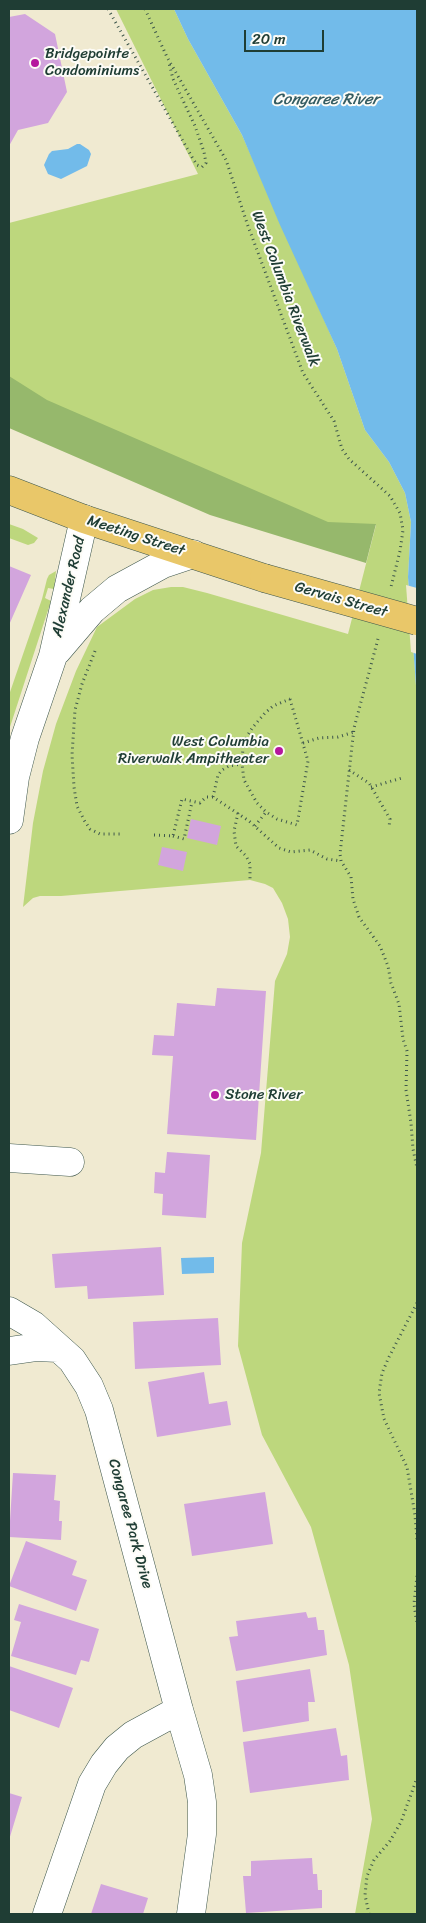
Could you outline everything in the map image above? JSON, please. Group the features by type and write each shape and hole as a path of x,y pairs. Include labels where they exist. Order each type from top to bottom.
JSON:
{"main road":[{"name":"Meeting Street","path":"9,490 84,519 264,578"},
{"name":"Gervais Street","path":"264,578 417,621"}],"street":[{"name":"Alexander Road","path":"9,819 15,777 25,738 53,656 84,519"},
{"name":"Alexander Road","path":"53,656 86,617 117,589 163,564 193,554"},
{"path":"9,1158 70,1162"},
{"name":"Congaree Park Drive","path":"9,1311 33,1325 72,1360 89,1386 100,1410 198,1775 202,1802 202,1834 191,1914"},
{"path":"9,1351 37,1347 58,1348"},
{"path":"47,1914 92,1784 104,1764 117,1748 133,1735 179,1710"}],"path":[{"path":"108,9 192,157 202,167 206,163 204,152 173,79 168,57"},
{"name":"West Columbia Riverwalk","path":"145,9 168,57 226,160 248,226 304,373 334,421 342,448 349,459 390,496 400,513 402,530 400,551 388,596"},
{"path":"379,632 354,732 340,854 341,861 351,877 353,899 359,917 380,946 399,1004 403,1039 407,1051 406,1090 417,1168"},
{"path":"96,649 82,684 75,710 72,755 74,787 78,806 90,829 100,834 123,834"},
{"path":"290,699 303,743 308,761 297,826 282,821 266,812 250,793 244,780 242,764 243,747 247,736 265,713 279,702 290,699"},
{"path":"303,743 319,738 354,732"},
{"path":"213,797 218,775 222,770 229,766 242,764"},
{"path":"349,770 369,783 390,820 389,827"},
{"path":"371,787 402,778"},
{"path":"173,836 182,799 200,803 206,797 213,797 238,813 284,850 291,852 310,850 327,859 341,861"},
{"path":"154,835 184,838 192,802"},
{"path":"255,826 266,812"},
{"path":"238,813 234,831 236,846 246,856 250,864 250,880"},
{"path":"417,1304 388,1356 382,1373 380,1393 384,1419 406,1467 415,1515 417,1540"},
{"path":"417,1576 414,1604 417,1624"},
{"path":"369,1914 365,1895 367,1876 374,1860 390,1841 401,1822 417,1778"}],"green space":[{"path":"116,9 174,9 188,39 242,135 337,349 365,430 389,462 405,493 411,522 408,577 417,699 417,1914 355,1914 372,1819 349,1665 311,1527 262,1435 238,1346 242,1243 261,1153 275,981 287,954 290,937 288,919 282,903 273,888 250,880 61,896 40,896 33,898 23,907 33,823 43,771 56,724 76,671 97,627 135,599 153,590 183,587 348,634 376,525 328,528 9,395 9,223 198,174"},
{"path":"9,376 47,400 328,522 376,524 366,563 210,515 9,428"},
{"path":"9,524 23,529 38,538 34,543 28,545 9,538"},
{"path":"56,571 54,589 48,588 45,598 51,601 9,730 9,695 47,579 49,575"}],"water":[{"name":"Congaree River","path":"174,9 417,9 417,699 408,577 411,522 405,493 389,462 365,430 337,349 280,225 242,135 188,39"},
{"path":"77,144 89,150 91,154 87,166 61,179 48,174 44,165 49,154 52,151 68,149"},
{"path":"214,1257 214,1273 182,1274 181,1258"}],"pier":[{"path":"406,585 417,588 417,654 411,652"}],"building":[{"name":"Bridgepointe Condominiums","path":"25,14 55,34 67,92 48,123 18,130 9,146 9,17"},
{"path":"9,566 31,575 9,625"},
{"path":"191,819 221,826 217,845 187,838"},
{"path":"162,847 187,852 183,871 158,865"},
{"name":"Stone River","path":"217,988 266,991 256,1140 167,1134 173,1056 152,1055 154,1035 174,1036 177,1003 215,1006"},
{"path":"167,1152 210,1155 206,1218 162,1215 163,1194 154,1193 155,1172 165,1173"},
{"path":"161,1247 164,1295 88,1299 87,1286 55,1288 52,1254"},
{"path":"218,1318 221,1365 135,1369 133,1322"},
{"path":"204,1372 209,1404 227,1401 231,1425 157,1437 148,1382"},
{"path":"13,1473 56,1475 54,1500 60,1501 59,1521 62,1521 61,1540 9,1537"},
{"path":"265,1492 273,1544 192,1556 184,1504"},
{"path":"26,1541 77,1561 72,1575 87,1580 76,1611 9,1586"},
{"path":"19,1604 99,1629 89,1662 81,1660 76,1675 11,1656 21,1622 14,1620"},
{"path":"306,1612 308,1618 316,1617 318,1630 324,1630 327,1655 236,1671 229,1637 238,1636 236,1621"},
{"path":"9,1666 73,1688 59,1728 9,1710"},
{"path":"310,1669 315,1702 308,1702 309,1721 243,1732 236,1681"},
{"path":"336,1728 341,1756 347,1755 349,1780 250,1793 243,1742"},
{"path":"9,1793 22,1797 9,1840"},
{"path":"312,1858 313,1874 317,1874 318,1890 322,1890 322,1908 246,1913 243,1876 251,1876 251,1861"},
{"path":"101,1884 148,1898 143,1914 91,1914"}],"place":[{"name":"Bridgepointe Condominiums","path":"35,63"},
{"name":"West Columbia Riverwalk Ampitheater","path":"279,751"},
{"name":"Stone River","path":"215,1095"}]}
